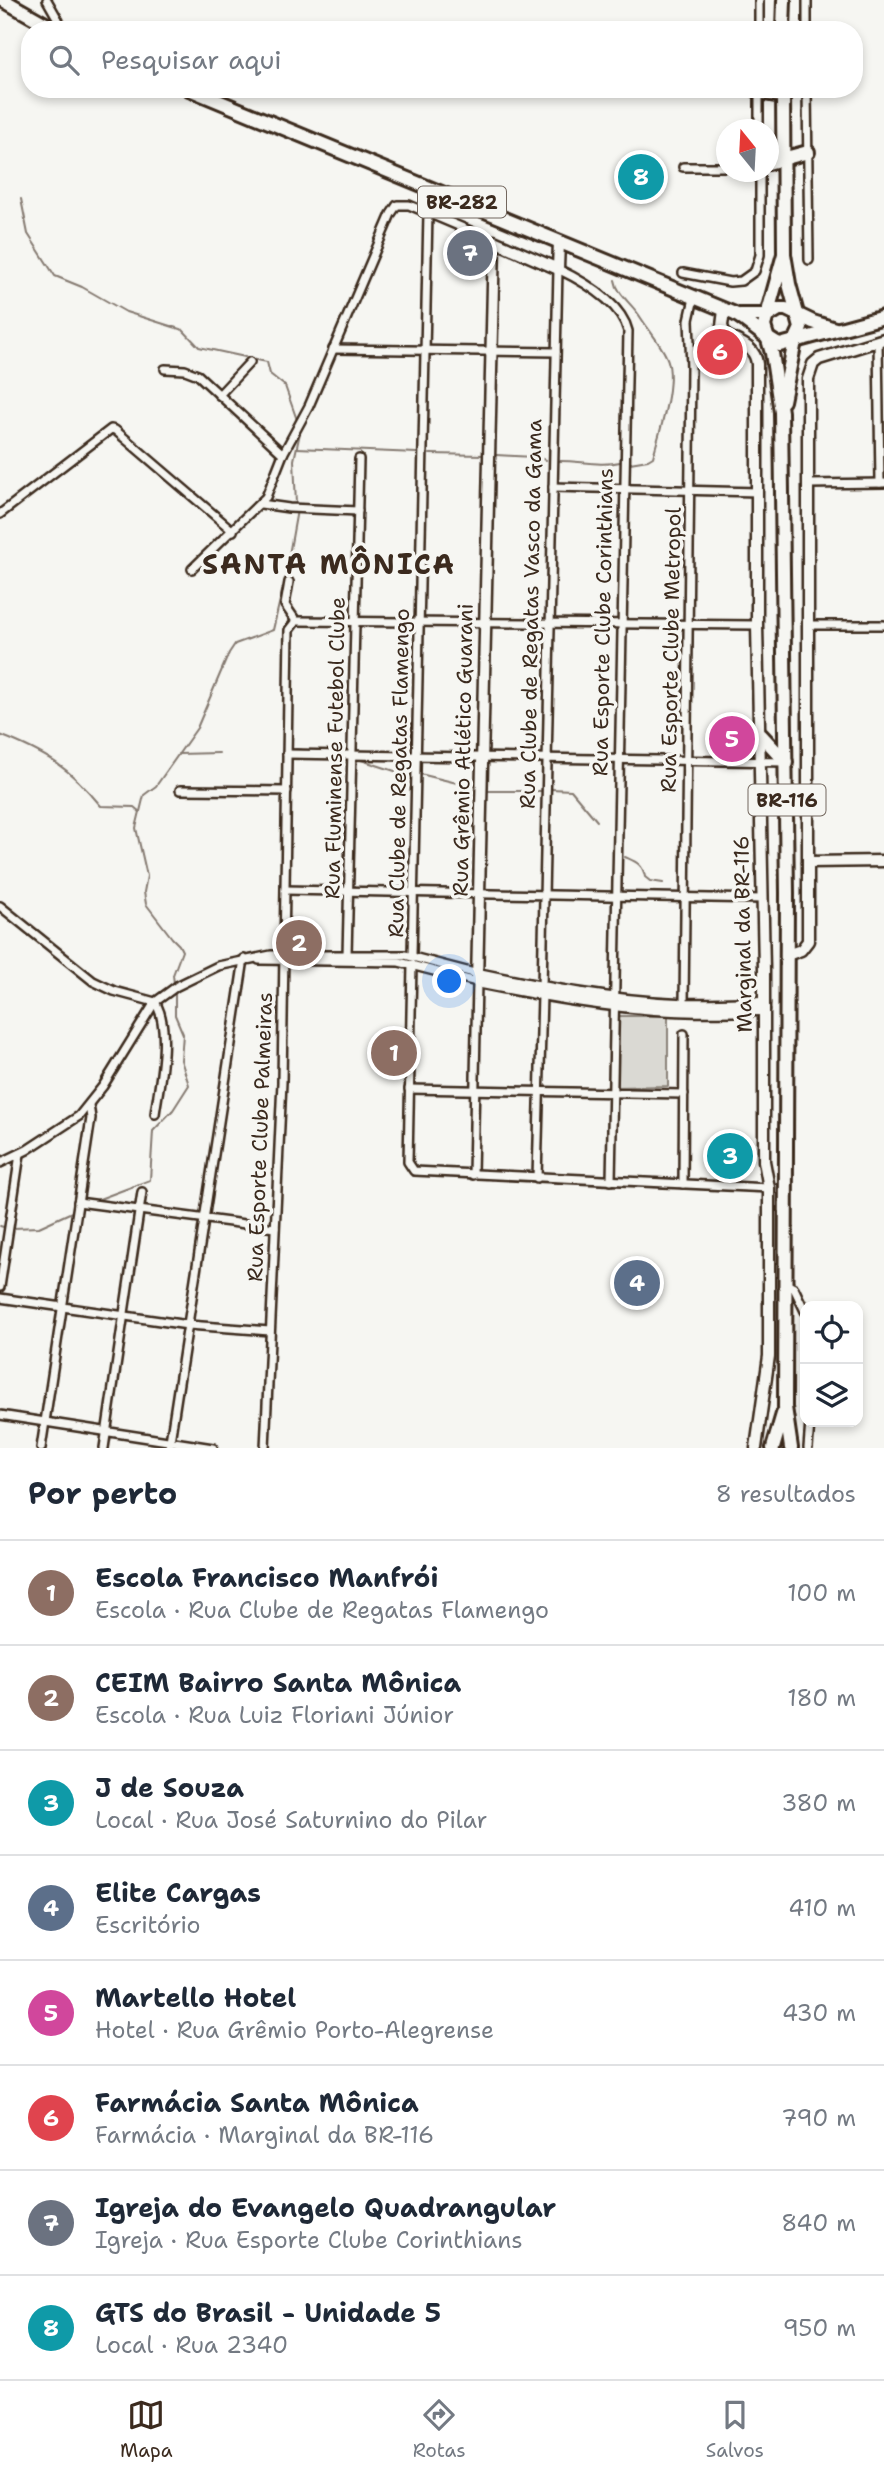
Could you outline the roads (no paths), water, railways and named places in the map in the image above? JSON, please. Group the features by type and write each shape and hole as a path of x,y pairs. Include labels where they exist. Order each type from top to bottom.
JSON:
{"highway":[{"path":"3,0 40,21"},
{"path":"783,0 783,21"},
{"name":"BR-282","path":"211,98 729,312 752,324 768,338"},
{"name":"BR-116","path":"782,412 795,341 801,328 784,254 783,98"},
{"path":"779,138 783,137"},
{"path":"779,161 808,152"},
{"path":"779,157 783,160"},
{"name":"BR-116","path":"784,254 765,326 782,412 787,956 785,1407 790,1448"},
{"name":"BR-282","path":"729,312 769,315 779,309 786,309 839,329"},
{"path":"768,338 780,345 884,317"},
{"path":"761,735 774,738 786,732"},
{"path":"761,735 786,762"},
{"name":"BR-116","path":"773,1448 785,1407"}],"street":[{"path":"47,0 59,21"},
{"path":"759,0 759,21"},
{"path":"807,0 807,21"},
{"path":"759,119 760,98"},
{"path":"807,98 809,260"},
{"path":"682,167 716,167"},
{"path":"683,273 730,282 741,281 754,271 760,255 760,182"},
{"name":"Rua Esporte Clube Corinthians","path":"333,349 391,214 400,204 428,213 589,284 626,322 628,331 611,1181"},
{"name":"Rua Clube de Regatas Flamengo","path":"428,213 408,1162 411,1169 419,1173 473,1175"},
{"name":"Rua Grêmio Atlético Guarani","path":"473,1175 494,242"},
{"name":"Rua Clube de Regatas Vasco da Gama","path":"537,1178 559,242"},
{"name":"Rua Esporte Clube Metropol","path":"684,1004 691,367 689,320 694,298"},
{"name":"Marginal da BR-116","path":"729,312 722,326 725,335 751,348 757,357 757,625 761,735 759,792 764,1006 764,1161 769,1188 769,1356 756,1448"},
{"path":"808,484 882,483 881,340"},
{"name":"Marginal da BR-116","path":"787,956 801,950 808,941 808,380 813,364 832,353 881,340"},
{"path":"192,569 261,504 333,349 556,352"},
{"path":"219,395 250,362"},
{"path":"165,369 191,372 283,454"},
{"path":"0,514 111,429 233,531"},
{"name":"Rua Fluminense Futebol Clube","path":"347,955 359,458"},
{"path":"553,487 758,492"},
{"path":"261,504 301,509 358,511"},
{"path":"289,582 285,605 296,621 757,625"},
{"name":"Rua Esporte Clube Palmeiras","path":"265,1448 282,1082 289,630 296,621"},
{"path":"808,625 884,625"},
{"path":"287,754 786,762"},
{"path":"180,790 287,791"},
{"path":"808,862 884,861"},
{"path":"285,890 762,899"},
{"path":"0,906 93,981 114,991 155,1002 161,1014 164,1048 155,1114"},
{"path":"0,1163 69,1124 89,1105 155,1002 177,986 218,965 244,959 347,955 412,960 477,978 542,991 677,1011 764,1006"},
{"path":"284,958 412,960"},
{"path":"169,1445 244,959"},
{"path":"615,1001 764,1006"},
{"path":"683,1184 684,1034"},
{"path":"409,1089 684,1094"},
{"path":"41,1448 82,1205 91,1118 89,1105"},
{"path":"0,1287 20,1154"},
{"path":"473,1175 769,1188"},
{"path":"104,1448 142,1192"},
{"path":"82,1205 275,1228"},
{"path":"786,1284 794,1288 800,1301"},
{"path":"0,1298 188,1325 270,1331"},
{"path":"0,1415 169,1445 210,1448"},
{"path":"808,1448 810,1427"}],"waterway":[{"path":"21,199 28,234 55,276 82,287 126,312 183,330 199,347 245,357"},
{"path":"615,280 621,294 636,311 666,356 670,378 653,457 630,463"},
{"path":"252,359 267,362 270,374 285,386 297,420"},
{"path":"296,504 294,460 300,433"},
{"path":"297,448 417,453"},
{"path":"430,454 484,455"},
{"path":"496,455 546,460"},
{"path":"557,461 604,464 620,462"},
{"path":"286,572 297,510"},
{"path":"174,983 173,975 182,951 146,904 144,892 147,876 136,828 144,795 156,786 197,728 235,644 273,630 283,587"},
{"path":"0,735 31,748 56,763 78,781 101,806 134,807 140,812"},
{"path":"296,749 309,751"},
{"path":"178,754 219,753"},
{"path":"361,760 407,775"},
{"path":"420,774 461,784"},
{"path":"551,789 571,790 597,821"},
{"path":"488,791 541,791"},
{"path":"625,857 638,864 650,881 663,883"},
{"path":"94,1201 150,1180 153,1131 173,1110 189,1085 181,1060 183,1034 175,1015 175,992"},
{"path":"13,1228 39,1227 74,1211"},
{"path":"0,1226 7,1228"}],"place":[{"name":"GTS do Brasil - Unidade 5","path":"641,177"},
{"name":"Igreja do Evangelo Quadrangular","path":"470,253"},
{"name":"Farmácia Santa Mônica","path":"720,352"},
{"name":"Martello Hotel","path":"732,739"},
{"name":"CEIM Bairro Santa Mônica","path":"299,943"},
{"name":"Escola Francisco Manfrói","path":"394,1053"},
{"name":"J de Souza","path":"730,1156"},
{"name":"Elite Cargas","path":"637,1283"}],"district":[{"name":"SANTA MÔNICA","path":"329,564"}]}
